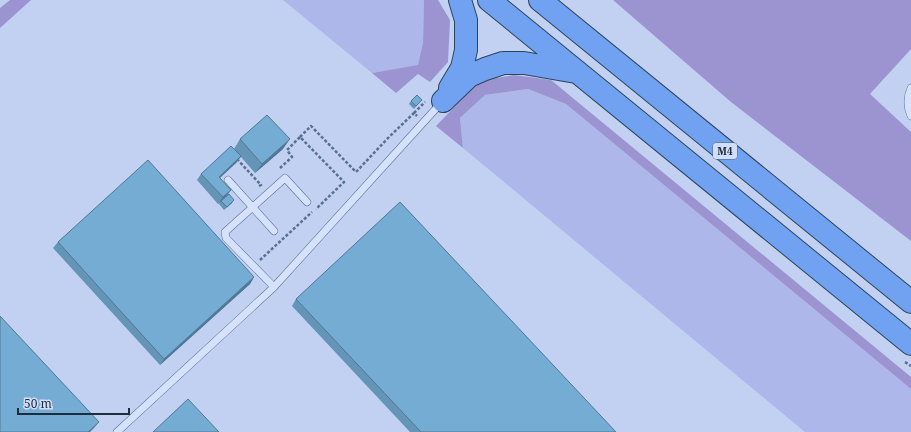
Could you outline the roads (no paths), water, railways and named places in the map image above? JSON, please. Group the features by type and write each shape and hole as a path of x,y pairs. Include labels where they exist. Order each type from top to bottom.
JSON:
{"highway":[{"path":"443,101 462,68 466,50 466,20 460,0"},
{"path":"489,0 908,353"},
{"name":"М4","path":"540,0 911,302"},
{"path":"443,101 469,76 485,68 503,63 524,63 576,72"}],"lane":[{"path":"911,88 908,102 911,116"},
{"path":"117,432 274,287 443,101"},
{"path":"274,287 226,238 226,232 252,206 285,178 307,202"},
{"path":"228,180 274,231"}]}
